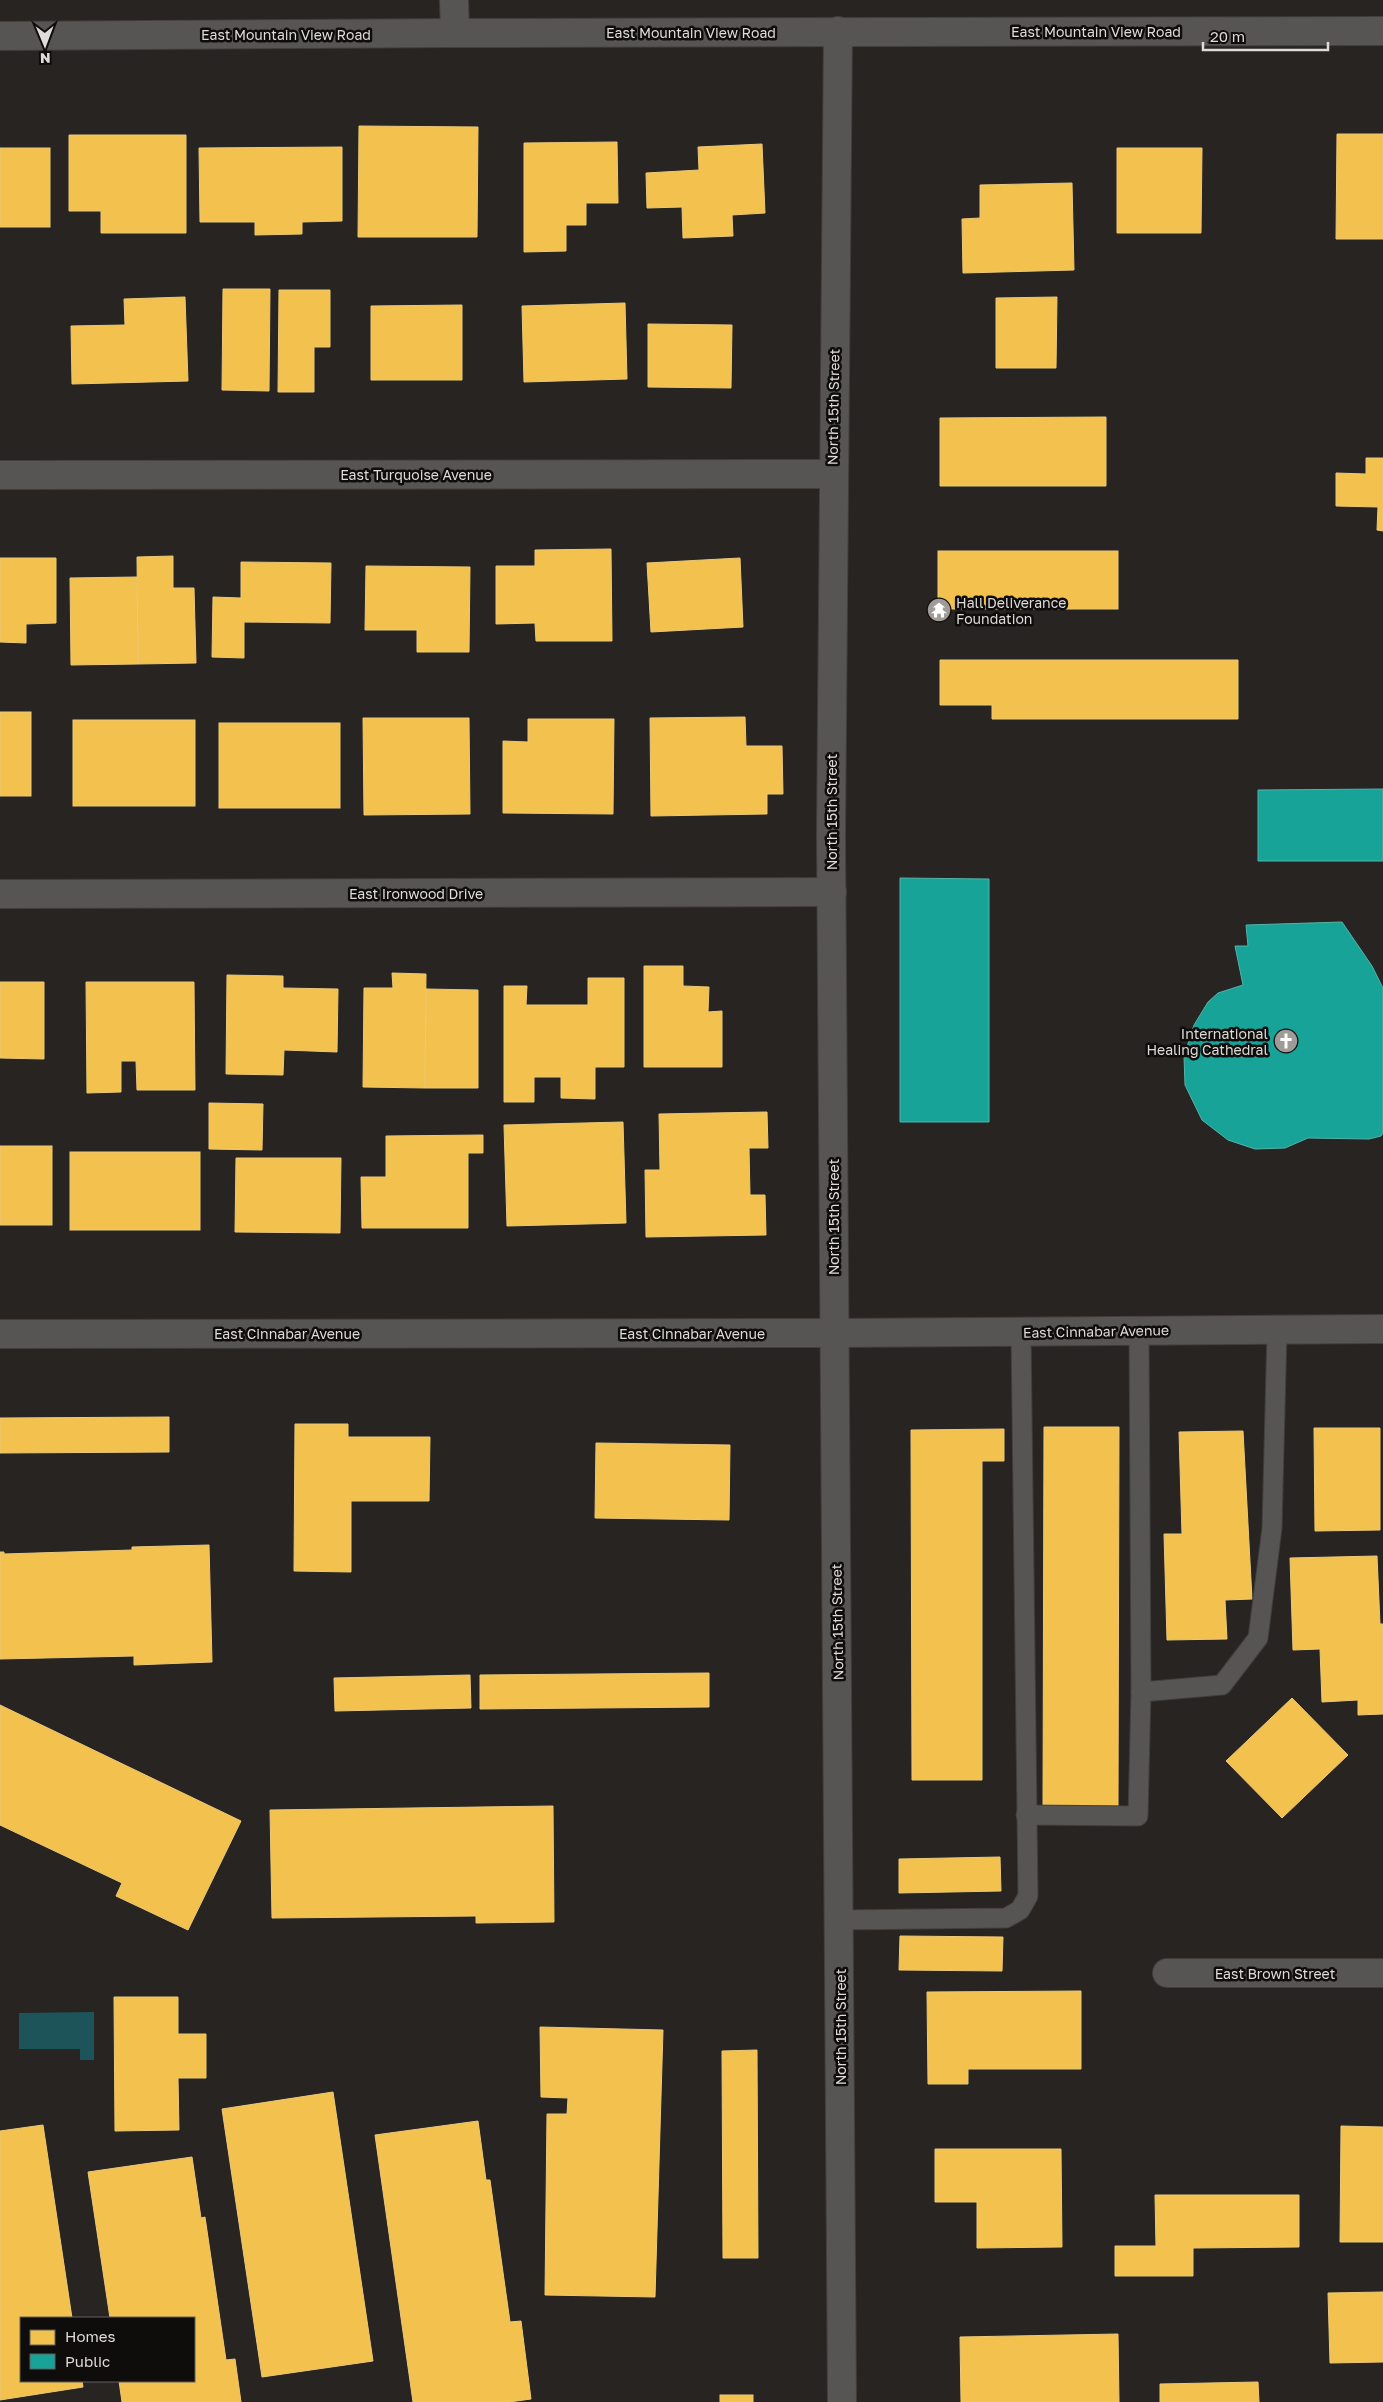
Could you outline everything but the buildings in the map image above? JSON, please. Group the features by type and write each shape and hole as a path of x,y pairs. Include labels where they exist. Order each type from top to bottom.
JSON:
{"street":[{"path":"454,0 455,32"},
{"name":"North 15th Street","path":"838,31 832,474 832,892 842,2402"},
{"name":"East Mountain View Road","path":"0,36 455,32 1383,31"},
{"name":"East Turquoise Avenue","path":"0,475 832,474"},
{"name":"East Ironwood Drive","path":"0,894 832,892"},
{"name":"East Cinnabar Avenue","path":"0,1334 834,1333 1383,1329"},
{"name":"East Brown Street","path":"1166,1972 1383,1973"}],"lane":[{"path":"1141,1692 1222,1685 1258,1638 1272,1528 1277,1330"},
{"path":"1026,1815 1138,1816 1141,1692 1139,1331"},
{"path":"840,1920 1006,1918 1020,1910 1028,1896 1021,1332"}],"water":[{"path":"94,2012 94,2060 80,2060 80,2049 19,2049 19,2013"}],"place":[{"name":"Hall Deliverance Foundation","path":"939,610"},
{"name":"International Healing Cathedral","path":"1286,1041"}]}
